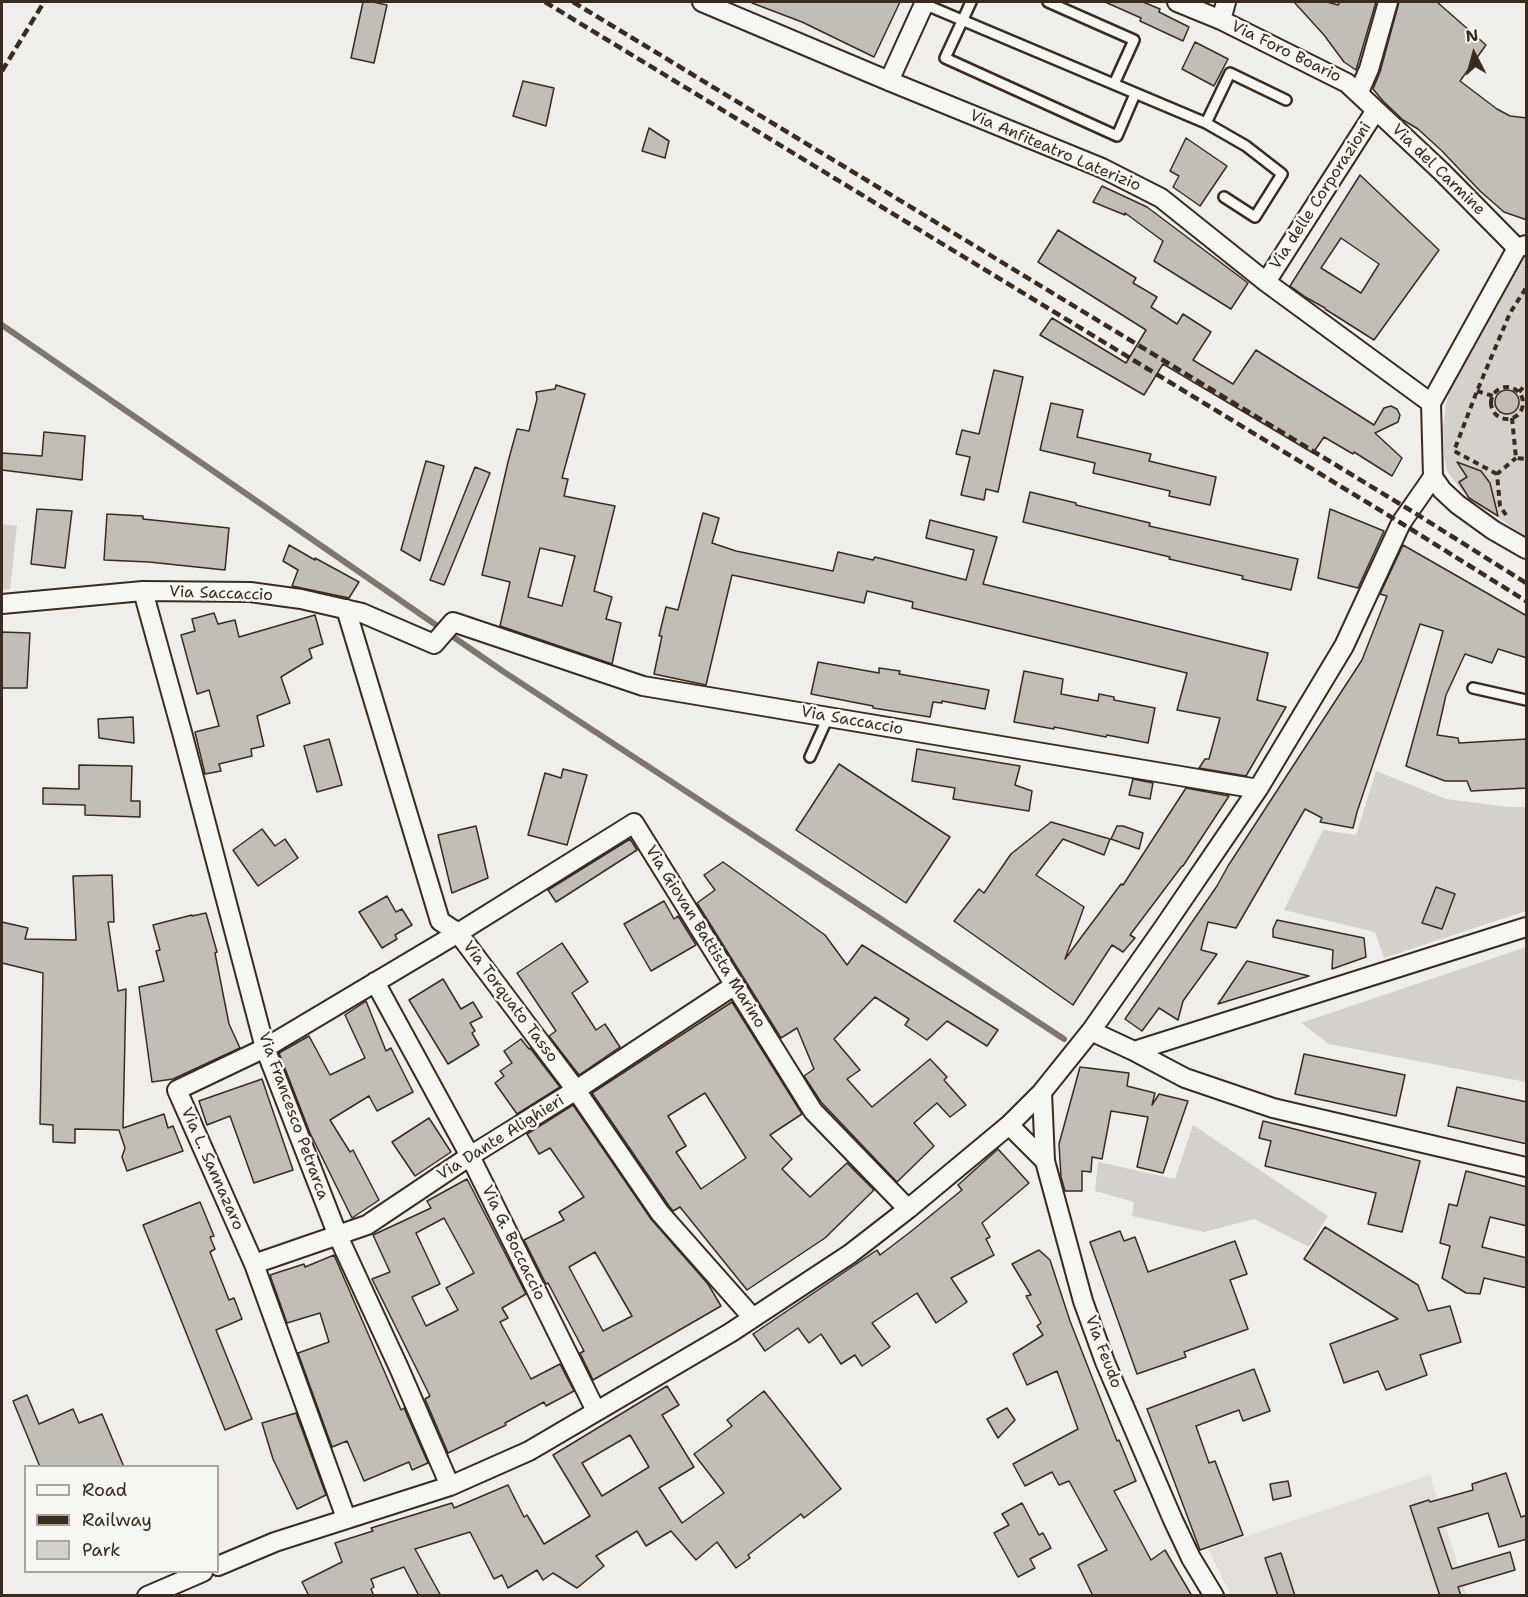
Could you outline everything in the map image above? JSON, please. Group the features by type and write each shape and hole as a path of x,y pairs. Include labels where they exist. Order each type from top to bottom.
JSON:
{"street":[{"name":"Via Anfiteatro Laterizio","path":"702,2 1102,168 1161,198 1266,282 1431,403"},
{"name":"Via Foro Boario","path":"1178,2 1221,20 1347,83 1359,92"},
{"path":"1221,20 1226,2"},
{"path":"1359,92 1369,69 1388,2"},
{"path":"890,81 924,3"},
{"name":"Via del Carmine","path":"1359,92 1522,247"},
{"name":"Via delle Corporazioni","path":"1266,282 1376,110"},
{"path":"1522,247 1431,403 1433,477 1442,490 1457,504 1493,530 1527,549"},
{"path":"219,1566 275,1542 450,1486 529,1451 730,1333 850,1254 1009,1125 1042,1092 1091,1031 1258,789 1344,645 1401,523 1433,477"},
{"name":"Via Saccaccio","path":"2,604 143,591 250,592 301,599 362,613 434,644 453,622 643,686 1258,789"},
{"name":"Via Francesco Petrarca","path":"143,591 265,1048 338,1236 450,1486"},
{"name":"Via Torquato Tasso","path":"346,609 440,921 458,933 576,1090 660,1213 753,1318"},
{"name":"Via Giovan Battista Marino","path":"458,933 634,824 813,1111 908,1209"},
{"path":"1134,1051 1527,927"},
{"name":"Via L. Sannazaro","path":"346,1518 254,1264 177,1090 265,1048 458,933"},
{"name":"Via G. Boccaccio","path":"375,982 470,1156 596,1411"},
{"name":"Via Dante Alighieri","path":"254,1264 367,1225 735,985"},
{"path":"1091,1031 1185,1078 1274,1108 1527,1167"},
{"name":"Via Feudo","path":"1042,1092 1045,1161 1083,1301 1105,1362 1173,1520 1191,1558 1214,1596"},
{"path":"1009,1125 1045,1161"},
{"path":"150,1595 201,1573"}],"lane":[{"path":"971,2 945,58 1117,136 1135,94"},
{"path":"1048,2 1134,40 1114,84"},
{"path":"924,3 1206,123 1246,147 1282,174 1255,217 1224,197"},
{"path":"1206,123 1230,73 1286,100"},
{"path":"1473,688 1527,700"},
{"path":"810,757 828,717"}],"path":[{"path":"1497,474 1454,450 1510,313 1527,288"},
{"path":"1519,392 1527,384"},
{"path":"1511,387 1522,397 1523,408 1512,418 1501,417 1494,411 1491,401 1493,396 1500,388 1511,387"},
{"path":"1477,391 1493,396"},
{"path":"1512,418 1516,458"},
{"path":"1497,474 1516,458 1527,459"},
{"path":"1497,474 1500,506 1513,520"}],"shaded area":[{"path":"1430,1475 1467,1595 1231,1595 1208,1549"}],"green space":[{"path":"1526,255 1526,538 1461,490 1447,471 1443,427 1451,384 1520,258"},
{"path":"2,524 17,526 10,589 2,590"},
{"path":"1376,771 1446,799 1526,807 1526,911 1384,958 1375,932 1284,910 1323,830 1356,835"},
{"path":"1526,947 1526,1082 1329,1044 1301,1023"},
{"path":"1193,1125 1328,1216 1309,1247 1254,1219 1204,1232 1132,1216 1134,1202 1095,1191 1098,1162 1175,1179"}],"building":[{"path":"363,2 387,5 374,63 351,58"},
{"path":"752,2 900,2 874,57 802,22"},
{"path":"1105,2 1143,2 1160,9 1159,12 1189,27 1183,41"},
{"path":"1294,2 1327,2 1338,5 1340,2 1376,2 1356,70 1344,62 1324,35"},
{"path":"1399,2 1437,2 1486,45 1460,81 1497,109 1510,116 1527,118 1527,220 1504,212 1418,129 1403,120 1373,89 1380,72"},
{"path":"1195,42 1228,59 1214,86 1182,69"},
{"path":"523,81 554,88 546,126 513,116"},
{"path":"649,128 669,141 665,158 642,151"},
{"path":"1186,138 1227,166 1200,206 1173,187 1179,176 1170,171"},
{"path":"1360,175 1439,250 1374,340 1290,286","holes":["1341,238 1379,264 1361,293 1321,268"]},
{"path":"1102,186 1147,207 1248,283 1231,309 1154,261 1163,241 1125,213 1125,215 1093,202"},
{"path":"1058,230 1136,278 1133,283 1157,297 1151,307 1177,324 1183,314 1211,332 1193,360 1233,384 1256,350 1374,425 1384,408 1391,406 1397,409 1400,415 1398,422 1375,433 1402,458 1392,476 1354,452 1353,454 1324,437 1313,453 1163,364 1144,395 1040,335 1052,318 1126,363 1146,330 1038,262"},
{"path":"994,370 1023,377 998,492 986,489 984,500 961,495 970,457 956,454 962,430 979,434"},
{"path":"556,385 585,394 562,478 568,479 564,496 615,506 594,591 612,597 606,619 621,623 612,664 500,626 510,582 482,575 517,429 529,431 537,399 536,392 555,389","holes":["540,548 575,556 562,606 528,597"]},
{"path":"1507,390 1515,394 1519,402 1515,410 1507,414 1499,410 1495,402 1499,394"},
{"path":"1051,403 1083,410 1077,437 1151,454 1149,461 1216,477 1210,505 1169,496 1170,491 1093,473 1095,463 1040,450"},
{"path":"44,432 85,436 82,480 2,470 2,453 42,456"},
{"path":"426,461 444,466 420,561 401,550"},
{"path":"1457,462 1481,471 1490,483 1498,516 1469,498 1459,482 1467,477"},
{"path":"475,467 490,473 444,585 430,580"},
{"path":"1030,492 1150,523 1149,526 1298,559 1291,590 1242,579 1243,576 1169,559 1170,557 1023,522"},
{"path":"37,509 72,511 65,568 31,564"},
{"path":"1330,509 1384,531 1358,588 1318,578"},
{"path":"703,513 719,518 712,543 736,551 833,571 838,552 873,560 875,557 966,580 974,550 926,538 930,520 997,537 983,584 1268,653 1257,700 1286,707 1246,776 1199,768 1205,759 1209,759 1220,718 1177,710 1187,673 912,608 913,602 867,591 864,603 732,575 706,685 654,674 666,607 678,610"},
{"path":"107,514 143,516 143,519 229,528 225,570 104,560"},
{"path":"289,545 359,582 349,598 292,586 298,570 283,561"},
{"path":"1403,545 1527,616 1527,658 1498,649 1492,663 1465,654 1446,695 1437,735 1458,738 1459,743 1527,739 1527,788 1471,791 1467,781 1445,781 1406,766 1443,631 1420,624 1353,828 1320,822 1322,818 1305,809 1236,928 1208,922 1201,950 1217,954 1183,1001 1178,1020 1159,1008 1142,1031 1125,1019 1217,886 1362,660 1387,596 1380,594"},
{"path":"214,613 218,624 235,620 239,637 315,615 323,644 309,649 312,658 281,677 290,703 257,716 264,746 251,749 252,756 219,764 221,771 205,774 195,732 219,726 209,690 197,694 181,635 195,631 192,619"},
{"path":"2,632 30,633 27,688 2,688"},
{"path":"818,662 879,673 879,668 900,671 899,674 989,690 985,709 942,701 942,703 933,702 930,717 873,708 873,706 811,694"},
{"path":"1024,671 1063,679 1061,694 1098,701 1099,694 1114,697 1114,700 1155,708 1148,743 1014,722"},
{"path":"133,717 134,743 99,738 98,719"},
{"path":"329,739 342,785 317,792 304,746"},
{"path":"917,749 1020,766 1015,785 1032,791 1029,811 953,799 955,788 912,781"},
{"path":"839,764 950,837 906,903 796,830"},
{"path":"79,765 132,766 131,801 140,801 140,817 85,815 85,805 43,804 43,788 79,789"},
{"path":"563,769 587,775 567,845 528,835 545,773 561,778"},
{"path":"1133,779 1153,783 1150,799 1129,795"},
{"path":"1186,788 1229,796 1183,866 1130,935 1135,938 1123,952 1112,945 1073,1005 954,921 979,889 984,893 1011,854 1051,822 1110,839 1104,855 1063,839 1036,875 1084,907 1065,959 1121,884 1123,885"},
{"path":"476,826 488,878 452,893 438,835"},
{"path":"1117,826 1143,833 1139,849 1111,839"},
{"path":"262,829 275,846 285,839 298,858 258,886 233,850"},
{"path":"630,839 637,850 556,902 548,890"},
{"path":"723,862 825,935 847,965 862,945 998,1030 987,1046 947,1021 927,1040 905,1025 909,1019 875,997 834,1039 860,1070 847,1079 872,1107 930,1059 947,1077 944,1080 966,1105 950,1117 937,1103 914,1123 934,1146 897,1182 821,1102 804,1076 814,1069 797,1028 781,1038 697,903 715,890 704,875"},
{"path":"112,875 114,922 108,922 118,991 126,989 123,1128 164,1114 168,1128 173,1126 183,1151 127,1171 122,1157 125,1148 119,1130 75,1129 75,1143 53,1142 53,1125 40,1124 43,973 2,963 2,922 28,928 25,939 76,940 73,876"},
{"path":"1436,887 1455,894 1442,929 1422,923"},
{"path":"387,896 396,912 402,909 412,925 395,935 397,939 382,948 359,912"},
{"path":"664,901 674,919 678,916 696,945 651,971 624,924"},
{"path":"206,913 217,952 215,953 229,1024 240,1048 173,1079 152,1082 139,987 164,981 156,951 160,950 153,925"},
{"path":"1277,920 1364,938 1366,957 1332,969 1333,950 1273,937 1273,929"},
{"path":"562,943 588,982 572,993 596,1030 605,1024 620,1047 579,1075 549,1036 556,1031 517,973"},
{"path":"1247,961 1264,965 1309,976 1218,1004"},
{"path":"443,979 461,1009 473,1002 482,1017 470,1023 475,1031 472,1033 479,1045 448,1064 409,1000"},
{"path":"366,1001 386,1051 391,1048 413,1092 377,1111 369,1096 330,1120 350,1152 353,1150 379,1200 352,1218 310,1133 279,1053 309,1036 330,1075 365,1058 345,1015"},
{"path":"732,1002 802,1114 770,1135 792,1159 782,1169 810,1197 847,1163 874,1190 825,1238 747,1290 680,1207 673,1211 669,1206 592,1093","holes":["705,1093 746,1158 701,1189 676,1152 686,1146 668,1116"]},
{"path":"521,1039 560,1087 517,1114 495,1083 504,1076 500,1071 512,1063 504,1051"},
{"path":"1304,1054 1405,1075 1396,1116 1295,1094"},
{"path":"1080,1067 1129,1073 1127,1086 1155,1093 1152,1105 1159,1094 1188,1101 1163,1173 1137,1167 1148,1117 1111,1111 1102,1159 1092,1157 1091,1172 1082,1171 1082,1191 1065,1191 1061,1177 1059,1144"},
{"path":"262,1079 293,1170 254,1183 230,1116 207,1125 199,1101"},
{"path":"1457,1087 1527,1102 1527,1144 1448,1126"},
{"path":"573,1105 651,1219 708,1284 721,1306 593,1380 580,1353 584,1351 524,1240 564,1220 559,1212 584,1197 550,1148 539,1154 527,1134","holes":["595,1252 632,1316 603,1331 569,1267"]},
{"path":"429,1118 451,1152 415,1176 392,1142"},
{"path":"1263,1121 1420,1161 1402,1232 1368,1224 1376,1193 1265,1166 1271,1141 1259,1138"},
{"path":"998,1149 1029,1183 982,1223 990,1237 986,1239 994,1255 951,1278 967,1302 936,1323 917,1293 872,1323 890,1347 862,1366 855,1355 841,1364 821,1334 809,1343 798,1328 765,1351 753,1334 877,1250 880,1255 962,1190 958,1185"},
{"path":"1466,1171 1527,1187 1527,1226 1490,1217 1482,1247 1527,1258 1527,1288 1484,1278 1480,1294 1466,1293 1442,1278 1450,1246 1440,1243 1449,1204 1457,1206"},
{"path":"467,1179 526,1294 502,1308 508,1318 500,1322 531,1379 560,1364 574,1391 546,1406 544,1402 505,1423 506,1425 448,1453 425,1399 430,1396 372,1279 390,1272 373,1235 431,1208 427,1201","holes":["444,1218 474,1273 446,1288 458,1310 426,1326 412,1297 440,1284 416,1233"]},
{"path":"200,1202 214,1236 210,1237 215,1249 210,1252 229,1300 234,1298 242,1319 216,1330 252,1419 225,1430 143,1225"},
{"path":"1325,1227 1418,1285 1428,1311 1450,1306 1461,1342 1420,1355 1427,1375 1386,1390 1378,1371 1344,1383 1330,1344 1398,1319 1304,1259"},
{"path":"1120,1231 1124,1241 1135,1237 1148,1272 1235,1241 1247,1274 1230,1280 1248,1329 1184,1352 1186,1357 1137,1374 1090,1242"},
{"path":"1039,1250 1050,1260 1070,1321 1117,1441 1119,1440 1136,1481 1114,1491 1151,1560 1165,1550 1192,1596 1093,1596 1078,1565 1107,1550 1069,1481 1059,1485 1052,1472 1025,1486 1013,1464 1078,1429 1057,1371 1027,1385 1013,1354 1043,1335 1037,1326 1041,1323 1026,1296 1031,1295 1012,1264"},
{"path":"334,1255 401,1410 404,1408 428,1463 412,1470 409,1462 364,1481 347,1441 332,1447 298,1353 329,1342 320,1313 287,1323 270,1275 304,1264 305,1267"},
{"path":"1254,1369 1270,1411 1243,1421 1239,1410 1196,1426 1209,1463 1215,1461 1243,1535 1200,1550 1147,1409"},
{"path":"667,1386 679,1405 662,1415 694,1467 659,1488 682,1523 724,1493 694,1454 732,1426 727,1420 764,1391 841,1489 804,1518 801,1514 748,1555 750,1558 736,1568 717,1542 696,1560 671,1531 646,1546 637,1531 596,1556 604,1566 577,1588 553,1573 543,1580 537,1570 508,1588 502,1575 494,1579 470,1532 415,1549 441,1596 419,1596 404,1567 371,1579 374,1596 309,1596 302,1582 342,1562 335,1543 373,1531 371,1528 452,1503 454,1508 508,1485 524,1517 527,1515 544,1544 590,1516 553,1455","holes":["630,1435 649,1467 602,1496 582,1463"]},
{"path":"27,1395 39,1424 73,1409 79,1423 102,1414 123,1465 39,1465 13,1401"},
{"path":"1007,1408 1015,1420 998,1438 987,1419"},
{"path":"296,1413 326,1495 297,1509 273,1459 262,1423"},
{"path":"1506,1473 1521,1517 1527,1515 1527,1539 1499,1547 1488,1513 1438,1528 1452,1569 1510,1552 1515,1570 1458,1587 1461,1596 1440,1596 1410,1506 1473,1490 1472,1484"},
{"path":"1288,1481 1291,1496 1273,1500 1270,1484"},
{"path":"1022,1503 1039,1535 1043,1533 1051,1548 1030,1559 1035,1568 1018,1577 994,1533 1009,1525 1002,1514"},
{"path":"1281,1553 1295,1596 1278,1596 1265,1558"}],"waterway":[{"path":"2,325 504,672 1064,1039"}],"railway":[{"path":"2,71 44,2"},
{"path":"545,2 1526,601"},
{"path":"573,2 1410,510 1526,583"}]}
